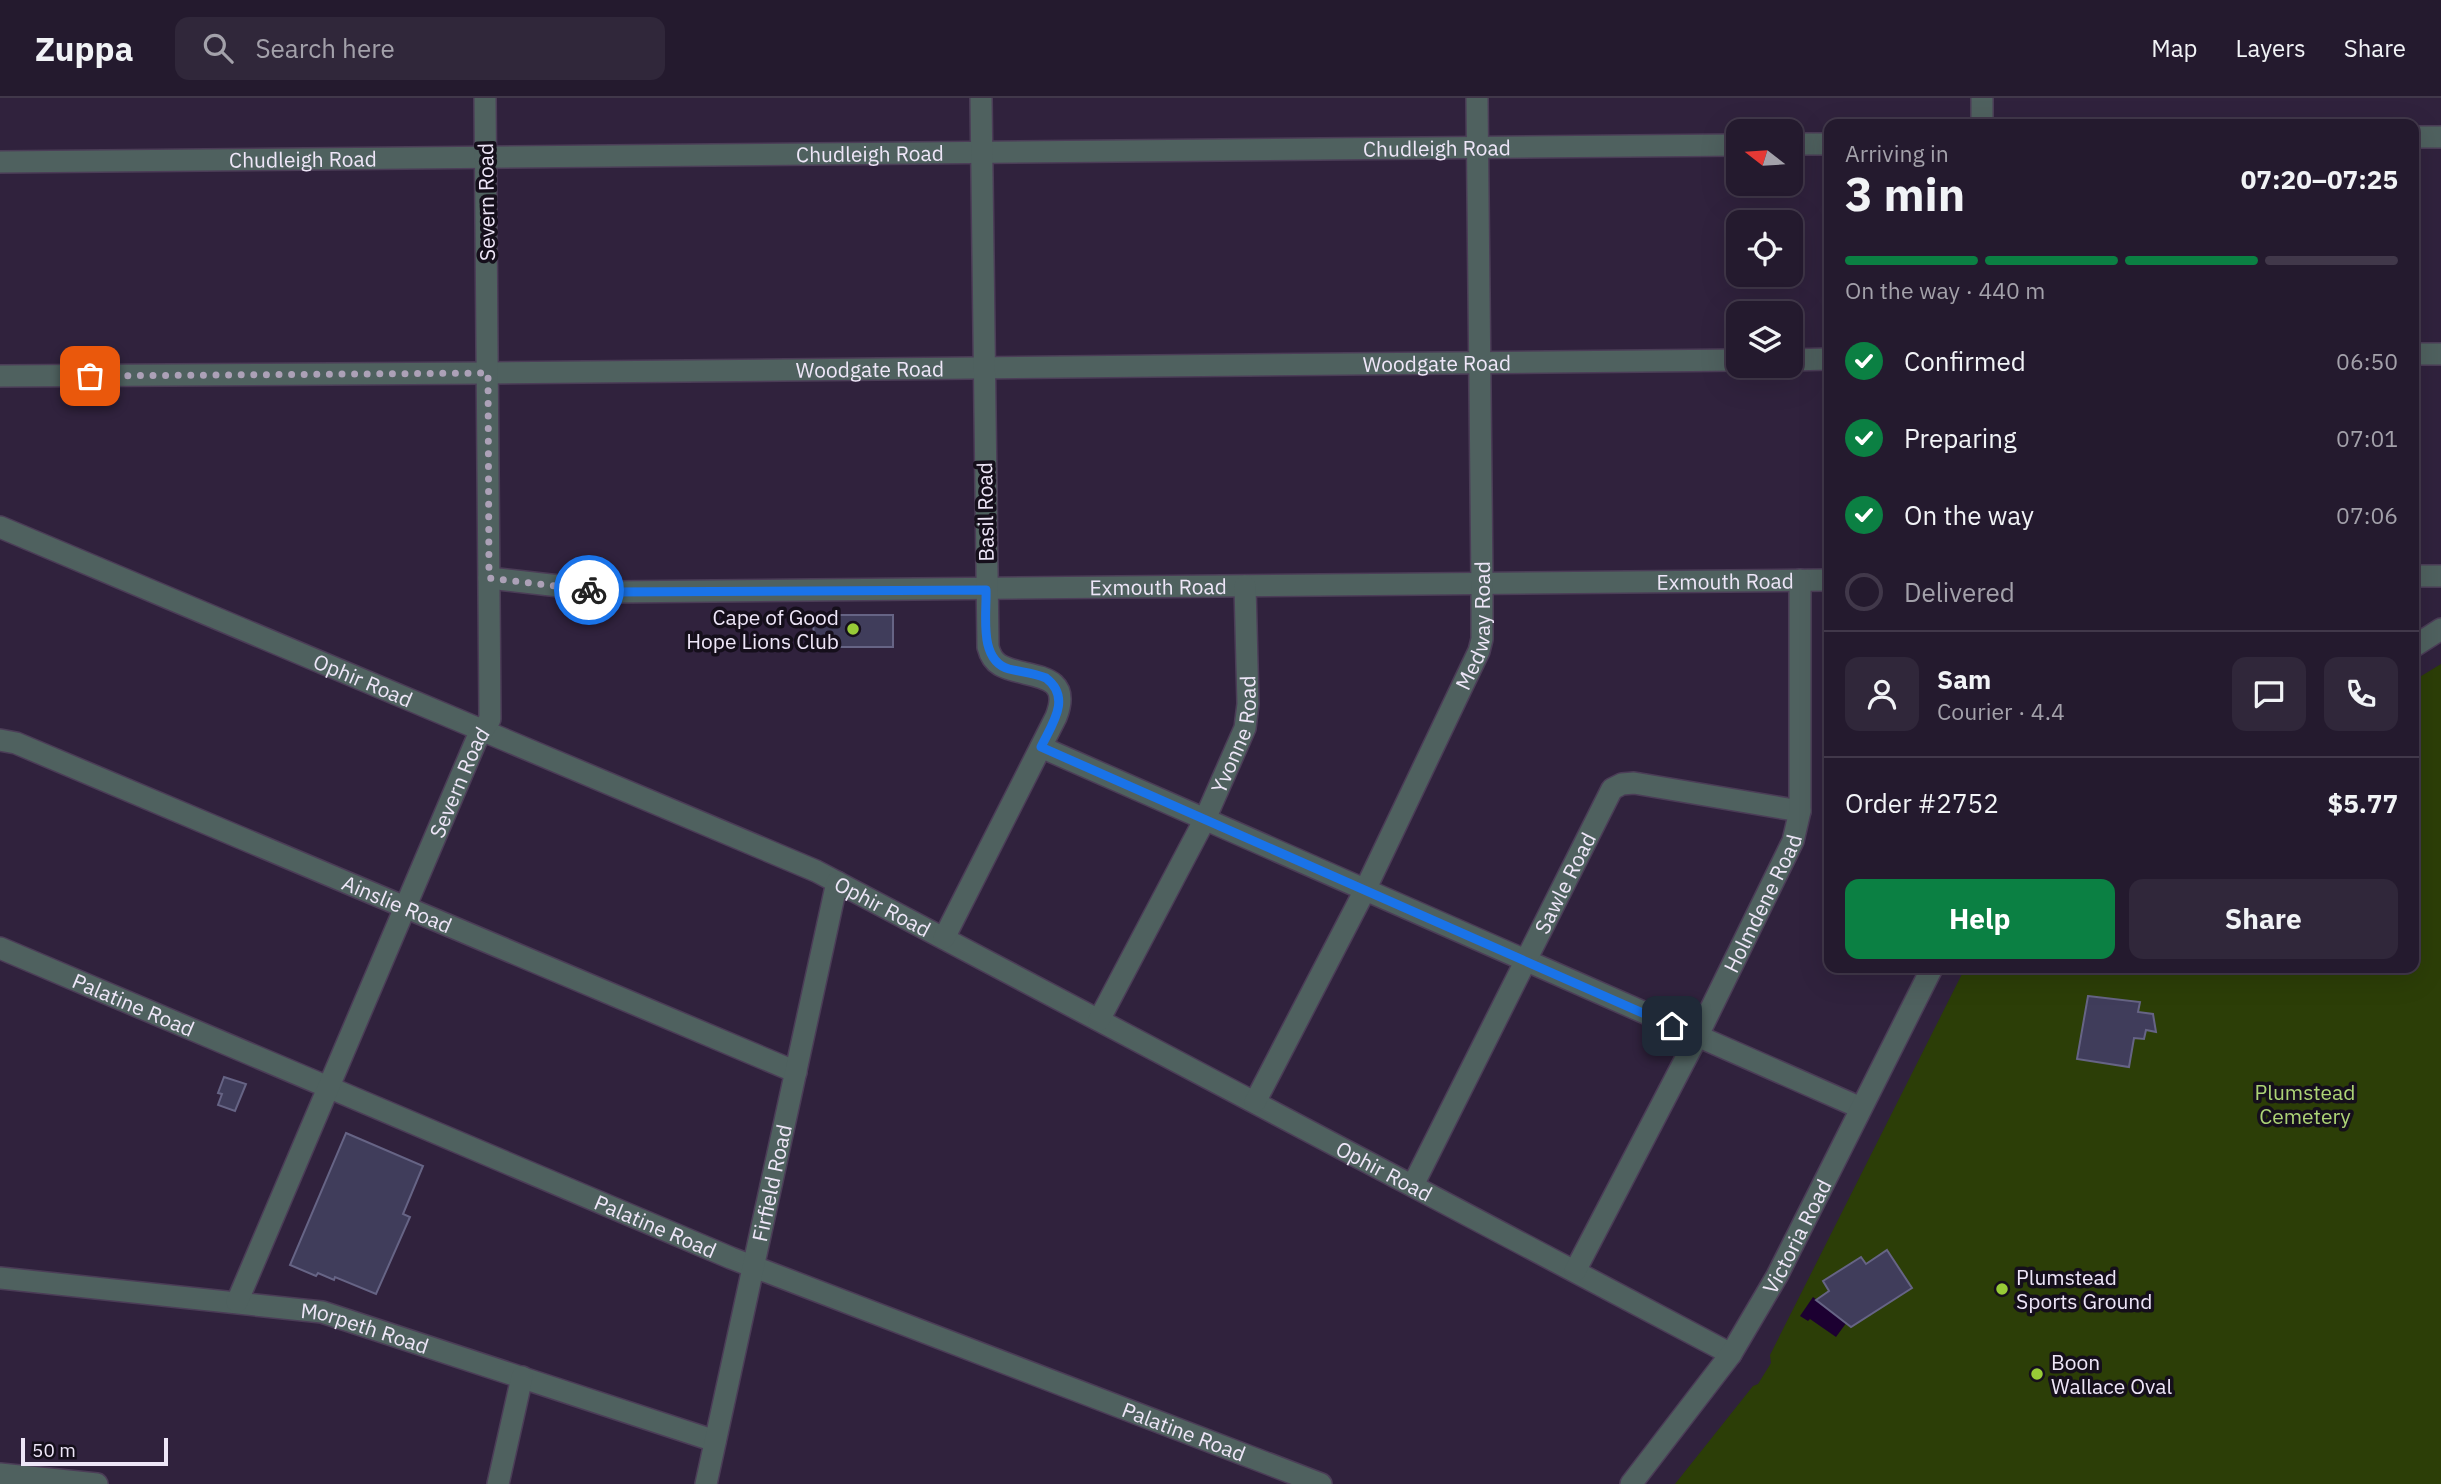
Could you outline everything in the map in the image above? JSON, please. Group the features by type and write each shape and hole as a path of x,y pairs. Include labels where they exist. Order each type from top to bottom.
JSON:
{"street":[{"name":"Severn Road","path":"237,1302 475,741 490,719 485,98"},
{"name":"Basil Road","path":"944,938 1059,710 1059,695 1052,682 1046,678 1002,667 993,659 988,647 981,98"},
{"name":"Medway Road","path":"1255,1102 1365,890 1476,661 1482,639 1478,98"},
{"path":"1982,98 1982,119"},
{"path":"2419,137 2441,137"},
{"path":"1803,144 1824,144"},
{"name":"Chudleigh Road","path":"0,162 1726,145"},
{"path":"2419,355 2441,354"},
{"path":"1803,360 1824,359"},
{"name":"Woodgate Road","path":"0,376 1726,360"},
{"name":"Ophir Road","path":"0,527 675,811 837,882 1731,1354"},
{"path":"2419,576 2441,576"},
{"name":"Exmouth Road","path":"489,578 612,592 1824,580"},
{"name":"Holmdene Road","path":"1575,1271 1697,1037 1787,856 1800,811 1800,580"},
{"name":"Yvonne Road","path":"1099,1020 1205,820 1234,755 1247,716 1245,586"},
{"path":"2419,643 2441,629"},
{"name":"Ainslie Road","path":"0,740 16,743 796,1072"},
{"path":"1041,747 1861,1108"},
{"name":"Sawle Road","path":"1413,1185 1609,794 1617,786 1634,783 1800,811"},
{"name":"Firfield Road","path":"706,1484 837,882"},
{"name":"Palatine Road","path":"0,948 753,1266 1321,1484"},
{"name":"Victoria Road","path":"1631,1484 1731,1354 1777,1276 1929,973"},
{"name":"Morpeth Road","path":"0,1278 322,1312 715,1441"},
{"path":"498,1484 522,1377"},
{"path":"0,1474 97,1484"}],"green space":[{"name":"Plumstead Cemetery","path":"2441,664 2441,1484 1675,1484 1753,1386 1758,1384 1771,1363 1770,1355 1962,973 2419,973 2419,677"}],"shaded area":[{"path":"1813,1297 1847,1322 1836,1337 1810,1319 1808,1321 1800,1316"}],"building":[{"name":"Cape of Good Hope Lions Club","path":"893,615 893,647 826,647 826,641 814,641 813,617"},
{"path":"2088,996 2140,1002 2138,1012 2153,1014 2156,1032 2146,1030 2144,1039 2134,1038 2129,1067 2077,1059"},
{"path":"224,1077 246,1084 235,1111 218,1105 222,1094 218,1093"},
{"path":"346,1133 423,1166 403,1214 410,1217 376,1294 335,1277 334,1280 318,1273 316,1276 290,1265"},
{"path":"1887,1250 1912,1288 1851,1327 1816,1300 1829,1291 1823,1281 1861,1257 1866,1264"}],"way so far":[{"path":"90,376 488,373 489,578 589,590"}],"place":[{"name":"Cape of Good Hope Lions Club","path":"853,629"},
{"name":"Plumstead Sports Ground","path":"2002,1289"},
{"name":"Boon Wallace Oval","path":"2037,1374"}],"route":[{"path":"589,590 986,590 988,647 993,659 1002,667 1046,678 1052,682 1059,695 1059,710 1041,747 1672,1026"}]}
